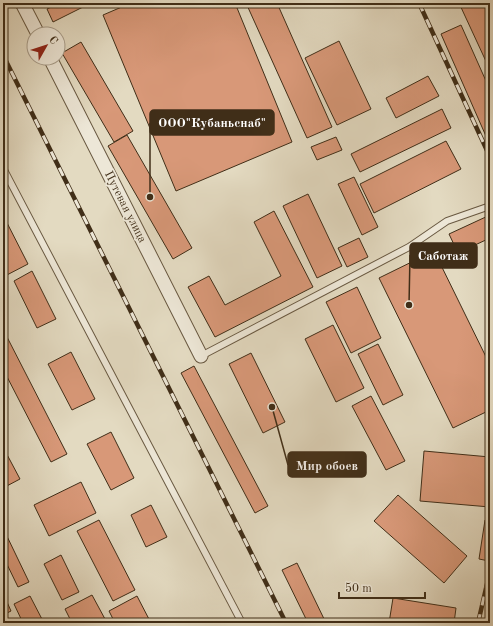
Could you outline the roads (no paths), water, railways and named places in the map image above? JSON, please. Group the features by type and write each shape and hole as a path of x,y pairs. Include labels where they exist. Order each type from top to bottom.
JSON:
{"street":[{"path":"22,3 34,26"},
{"name":"Путевая улица","path":"54,66 201,356"}],"lane":[{"path":"3,168 242,623"},
{"path":"201,356 409,247 447,221 490,206"}],"railway":[{"path":"419,3 490,157"},
{"path":"3,55 286,623"},
{"path":"478,623 490,571"}],"place":[{"name":"ООО\"Кубаньснаб\"","path":"150,197"},
{"name":"Саботаж","path":"409,305"},
{"name":"Мир обоев","path":"272,407"}]}
